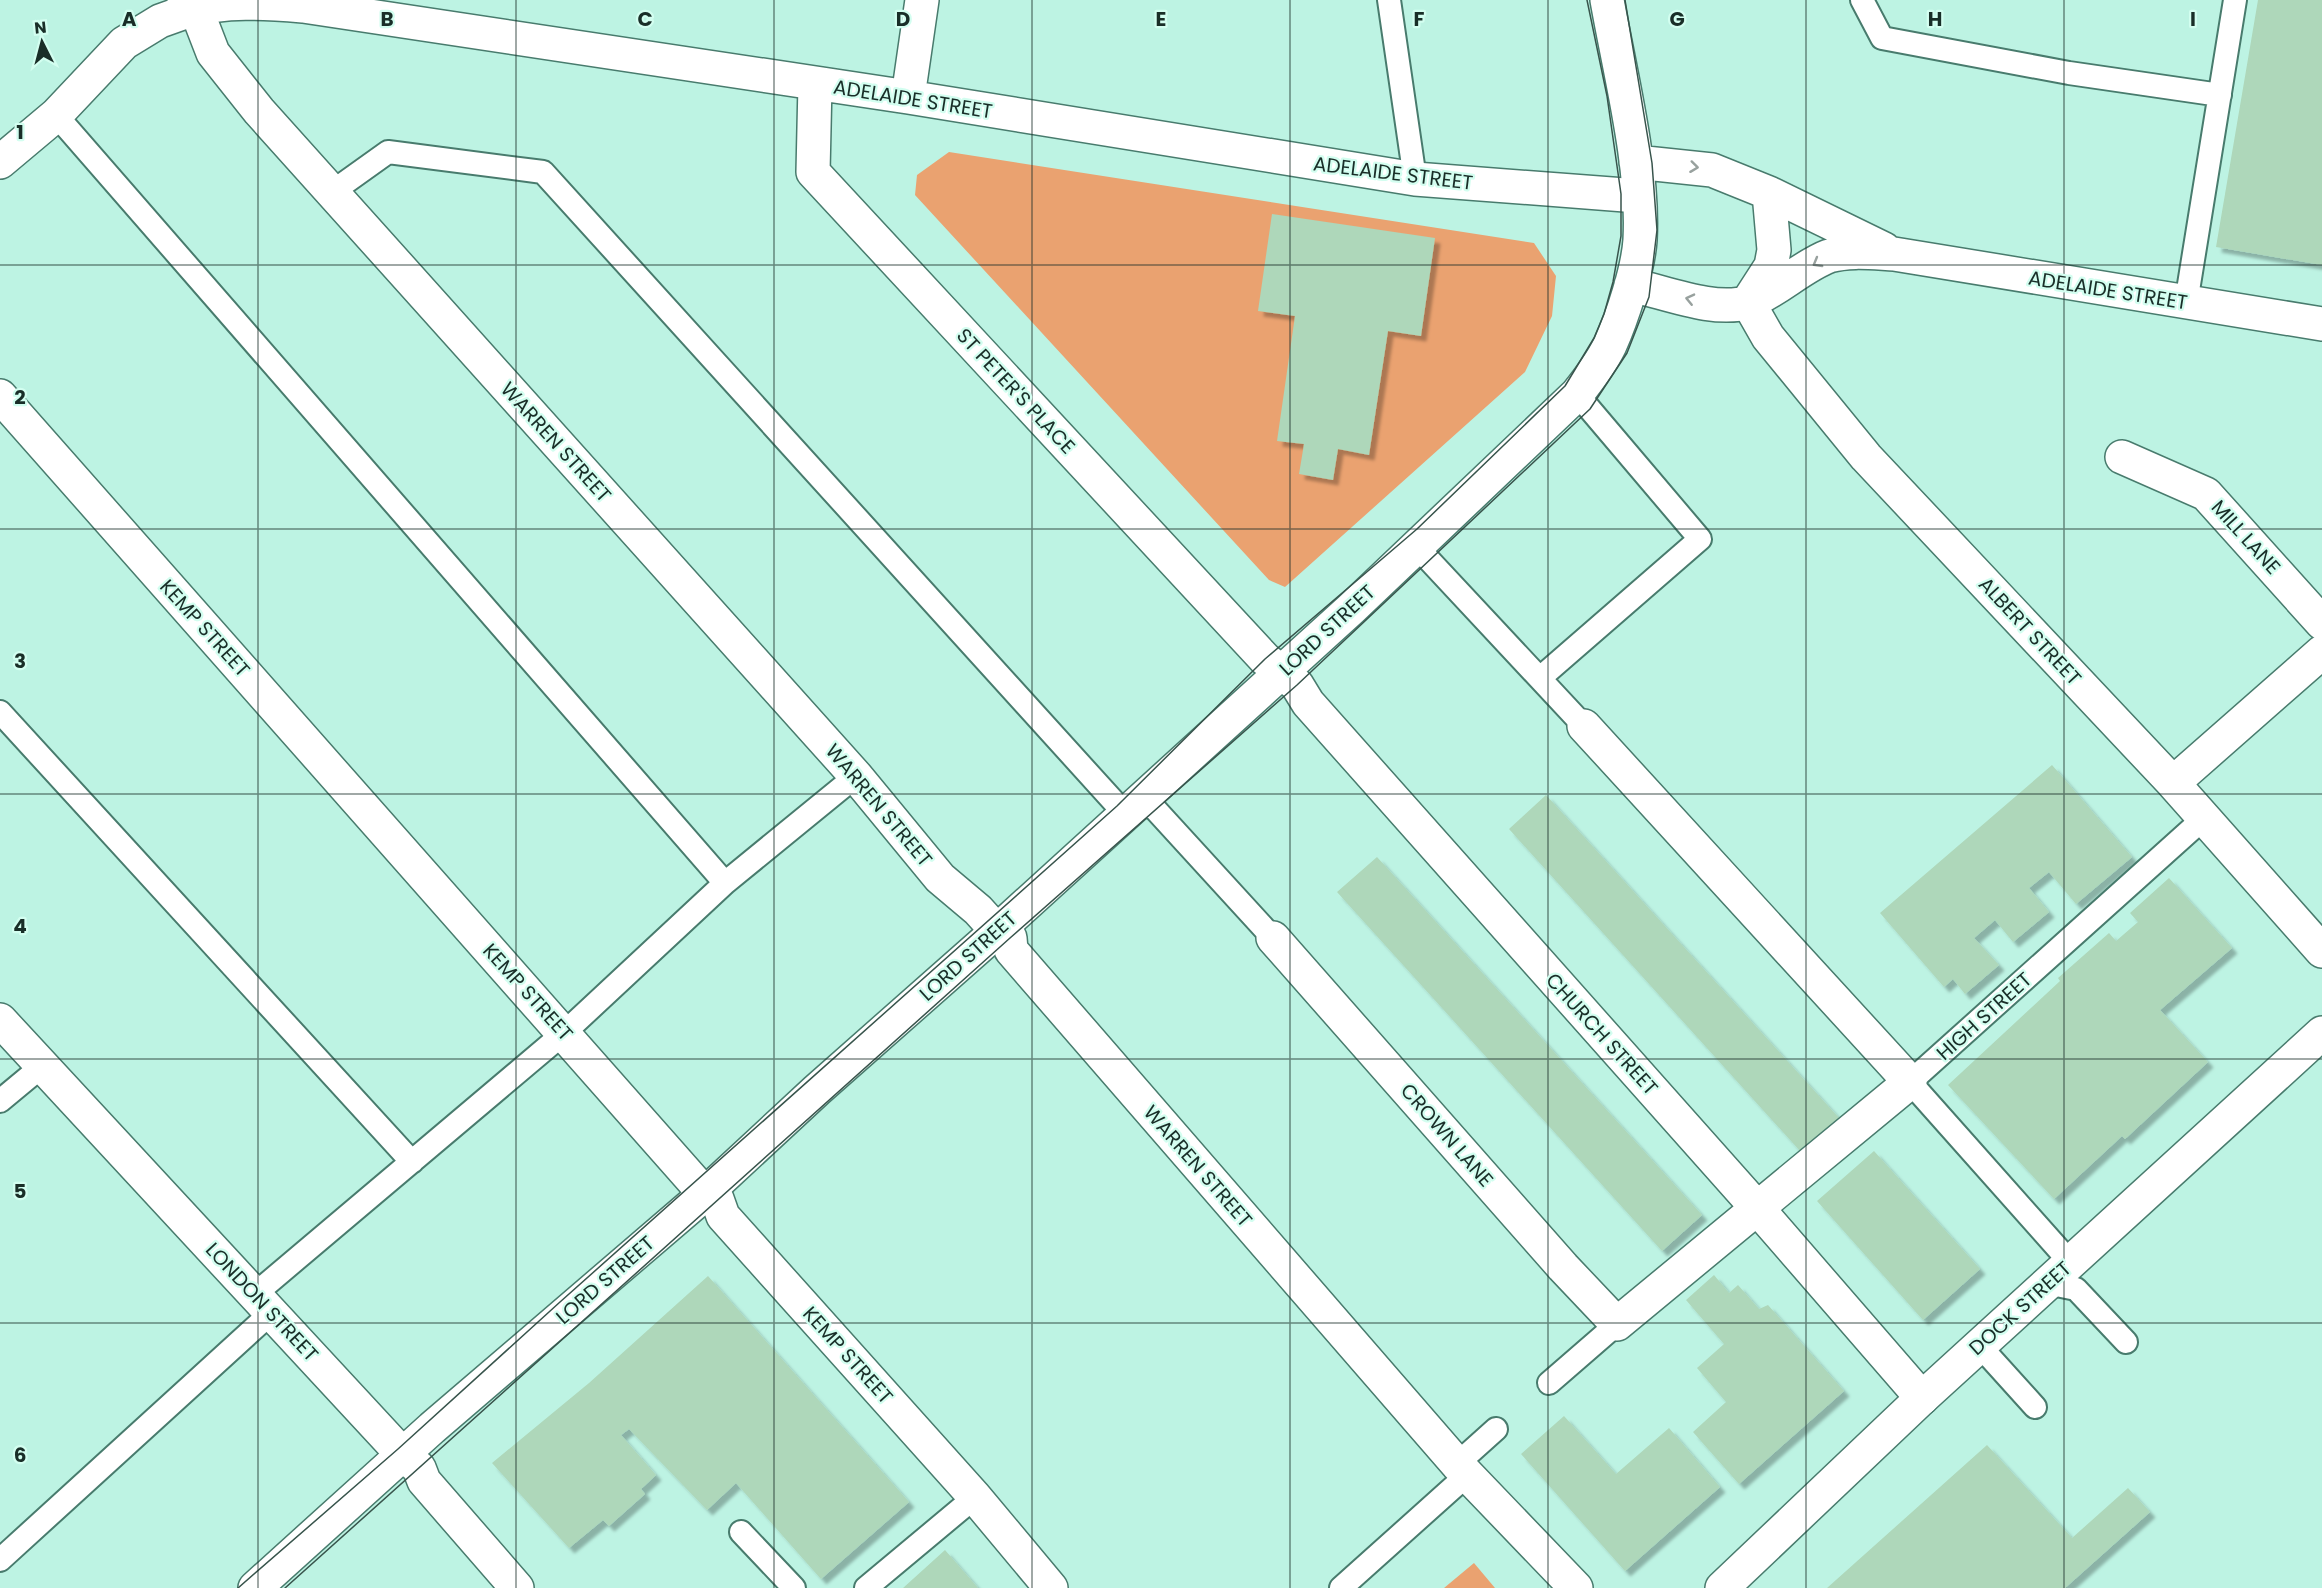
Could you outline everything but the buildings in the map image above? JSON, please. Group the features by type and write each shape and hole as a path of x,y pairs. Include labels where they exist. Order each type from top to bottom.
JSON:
{"main road":[{"path":"908,98 922,0"},
{"name":"LORD STREET","path":"255,1588 403,1455 705,1194 817,1090 997,931 1140,809 1280,673 1576,394 1594,373 1610,345 1630,285 1640,243 1636,162 1607,0"},
{"name":"ADELAIDE STREET","path":"0,162 56,115 124,43 160,21 189,7 260,2 406,11 815,84 1415,179 1638,196"},
{"name":"WARREN STREET","path":"189,7 213,53 258,111 856,776 940,878 978,909 997,931 1010,938 1011,950 1462,1469 1576,1588"},
{"name":"ST PETER'S PLACE","path":"815,84 813,171 1280,673"},
{"name":"ADELAIDE STREET","path":"1636,162 1712,170 1769,193 1894,254"},
{"path":"1630,285 1693,301 1722,304 1748,302 1771,266 1774,250 1769,193"},
{"name":"ADELAIDE STREET","path":"1748,302 1828,257 1849,253 1894,254 2322,324"},
{"name":"ALBERT STREET","path":"1748,302 1768,337 1866,458 2173,783 2322,951"},
{"name":"KEMP STREET","path":"0,396 705,1194 717,1199 723,1216 975,1497 1051,1588"},
{"name":"MILL LANE","path":"2122,457 2205,494 2322,623"},
{"path":"2173,783 2322,652"},
{"name":"CHURCH STREET","path":"1280,673 1297,685 1308,703 1758,1209 1922,1398"},
{"path":"1584,726 1910,1082"},
{"name":"CROWN LANE","path":"1273,938 1563,1267 1617,1324"},
{"name":"LONDON STREET","path":"0,1020 41,1067 264,1303 403,1455 419,1468 424,1480 517,1588"},
{"name":"DOCK STREET","path":"1722,1588 1979,1345 2322,1033"},
{"name":"HIGH STREET","path":"1758,1209 1910,1082"},
{"path":"1617,1324 1758,1209"}],"lane":[{"path":"1389,0 1415,179"},
{"path":"1862,0 1882,38 2069,73 2220,95"},
{"path":"2186,303 2235,0"},
{"path":"56,115 724,884"},
{"name":"CROWN LANE","path":"332,192 388,152 543,172 1140,809 1273,938"},
{"path":"1540,678 1700,539 1576,394"},
{"path":"1416,546 1584,726"},
{"path":"0,712 412,1162"},
{"path":"0,1560 412,1162 564,1033 724,884 856,776"},
{"name":"HIGH STREET","path":"1910,1082 2204,818"},
{"path":"0,1101 41,1067"},
{"path":"1910,1082 2059,1273 2126,1342"},
{"path":"1549,1383 1617,1324"},
{"path":"1979,1345 2035,1407"},
{"path":"1341,1588 1462,1469 1496,1429"},
{"path":"866,1588 975,1497"},
{"path":"741,1532 794,1588"}],"shaded area":[{"path":"949,152 1534,243 1556,276 1552,316 1525,372 1285,587 1269,580 915,195 917,175"},
{"path":"1474,1563 1495,1588 1444,1588"}],"tram line":[{"path":"238,1588 398,1449 1117,806 1265,659 1417,529 1565,386 1594,338 1604,314 1613,282 1621,236 1621,194 1607,96 1587,0"},
{"path":"285,1588 1010,938 1297,685 1590,409 1627,353 1649,297 1657,230 1652,163 1625,0"}]}
